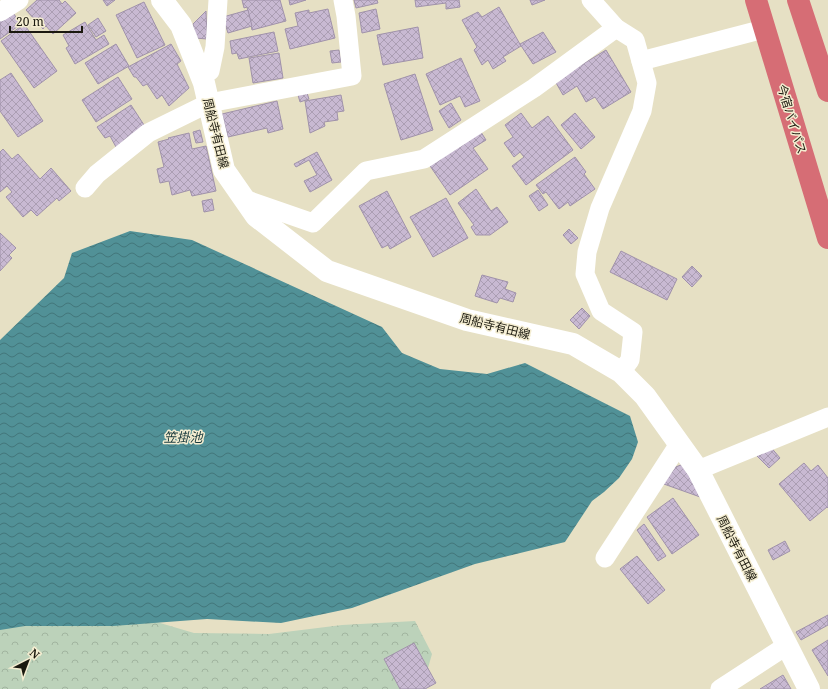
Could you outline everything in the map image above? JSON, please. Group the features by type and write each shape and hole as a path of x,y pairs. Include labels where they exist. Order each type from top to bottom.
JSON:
{"highway":[{"name":"今宿バイパス","path":"756,0 828,238"},
{"path":"798,0 828,91"}],"main road":[{"name":"周船寺有田線","path":"162,0 182,25 204,83 224,170 256,216 327,271 467,320 573,344 621,372 645,396 698,470 809,689"}],"street":[{"path":"0,12 19,0"},
{"path":"201,75 210,71 215,47 218,0"},
{"path":"85,188 97,174 148,133 208,103 352,76 343,0"},
{"path":"591,0 616,28 635,40 647,82 642,111 600,208 587,252 585,274 601,311 633,332 630,360 621,372"},
{"path":"244,198 313,223 366,171 424,159 534,88 616,28"},
{"path":"641,60 764,29"},
{"path":"698,470 828,417"},
{"path":"605,558 679,444"},
{"path":"720,689 786,646"}],"green space":[{"path":"0,612 123,612 194,633 269,634 342,625 415,621 432,654 422,689 0,689"}],"water":[{"name":"笠掛池","path":"130,231 192,240 382,327 402,353 440,369 487,374 525,363 630,416 638,442 632,459 619,478 592,501 565,542 475,564 352,608 281,623 207,619 113,626 25,626 0,630 0,340 64,278 72,253"}],"building":[{"path":"37,0 59,0 62,4 65,1 76,13 53,34 46,26 43,29 26,10"},
{"path":"103,0 115,0 107,6"},
{"path":"242,0 280,0 286,21 252,30 247,7 244,8"},
{"path":"289,0 306,0 290,5"},
{"path":"354,0 377,0 378,3 356,8"},
{"path":"415,0 459,0 460,7 446,9 446,3 416,7"},
{"path":"530,0 545,0 532,5"},
{"path":"144,2 165,45 137,58 116,15"},
{"path":"499,7 521,46 503,57 506,61 493,69 488,60 482,65 474,50 477,47 462,20 478,12 482,17"},
{"path":"328,9 335,38 290,49 285,29 298,26 295,13 309,10 309,13"},
{"path":"376,9 380,29 362,33 359,13"},
{"path":"11,10 21,24 0,39 0,18"},
{"path":"248,10 252,26 228,33 223,17"},
{"path":"206,11 207,39 195,38 193,24"},
{"path":"98,18 106,31 96,37 88,25"},
{"path":"85,22 96,40 104,35 109,44 75,64 66,48 69,46 63,35"},
{"path":"24,24 57,71 34,88 1,41"},
{"path":"418,27 423,58 383,65 377,35"},
{"path":"274,32 278,51 239,59 237,53 232,54 230,41"},
{"path":"543,32 556,52 533,64 520,44"},
{"path":"116,44 129,66 98,84 85,63"},
{"path":"171,44 181,61 177,64 189,88 169,106 162,95 157,99 147,84 143,86 136,77 134,77 128,67"},
{"path":"339,50 341,62 332,63 330,51"},
{"path":"606,50 631,92 603,109 595,97 586,102 577,86 563,95 555,81"},
{"path":"279,53 283,78 253,83 249,58"},
{"path":"461,58 480,101 465,107 460,96 440,105 426,74"},
{"path":"11,73 43,121 18,137 0,111 0,80"},
{"path":"415,74 433,130 401,140 384,84"},
{"path":"118,77 132,99 96,122 82,100"},
{"path":"307,93 309,99 300,102 298,95"},
{"path":"341,95 344,111 337,112 338,120 324,122 325,126 310,133 305,101"},
{"path":"277,101 283,129 268,133 267,128 228,137 222,114"},
{"path":"451,103 461,120 449,128 439,111"},
{"path":"131,105 146,128 116,147 110,136 105,138 97,127"},
{"path":"521,113 532,128 548,116 573,150 526,185 512,166 524,157 520,152 514,157 504,143 513,137 505,125"},
{"path":"575,113 595,137 581,149 561,125"},
{"path":"479,129 486,140 473,148 488,169 450,195 428,163"},
{"path":"200,130 203,142 196,143 193,132"},
{"path":"189,133 192,149 206,146 216,191 192,196 190,190 172,195 169,181 160,183 157,169 164,167 158,142"},
{"path":"3,149 12,159 18,154 40,179 51,168 71,191 59,201 57,198 37,216 31,210 23,217 6,197 12,192 7,186 0,192 0,152"},
{"path":"317,152 332,180 310,192 304,181 317,175 309,160 296,167 294,164"},
{"path":"575,157 586,172 584,174 595,189 570,206 568,202 559,209 546,192 543,194 536,185"},
{"path":"476,189 491,211 497,207 508,222 490,235 476,235 471,227 474,225 458,203"},
{"path":"538,190 548,205 539,211 529,196"},
{"path":"387,191 411,237 390,249 388,245 382,248 359,206"},
{"path":"446,198 468,238 433,257 410,217"},
{"path":"212,199 214,210 204,212 202,201"},
{"path":"569,229 578,238 571,244 563,235"},
{"path":"0,233 16,248 9,255 12,258 0,271"},
{"path":"621,251 677,279 667,300 610,272"},
{"path":"692,266 702,276 692,287 682,277"},
{"path":"482,275 508,282 505,289 516,293 513,302 500,298 497,303 475,296"},
{"path":"582,308 590,316 579,329 570,320"},
{"path":"769,445 780,458 769,468 757,456"},
{"path":"686,463 703,498 661,483 673,468"},
{"path":"804,463 811,471 818,465 828,478 828,508 827,507 810,521 779,484"},
{"path":"673,498 699,535 672,554 647,517"},
{"path":"644,524 666,556 658,561 637,530"},
{"path":"785,541 790,551 773,560 768,550"},
{"path":"637,556 665,590 648,604 620,569"},
{"path":"828,615 828,625 801,640 796,632"},
{"path":"828,640 828,676 812,650"},
{"path":"414,643 436,683 425,689 400,689 384,659"},
{"path":"783,675 791,689 760,689"}]}
